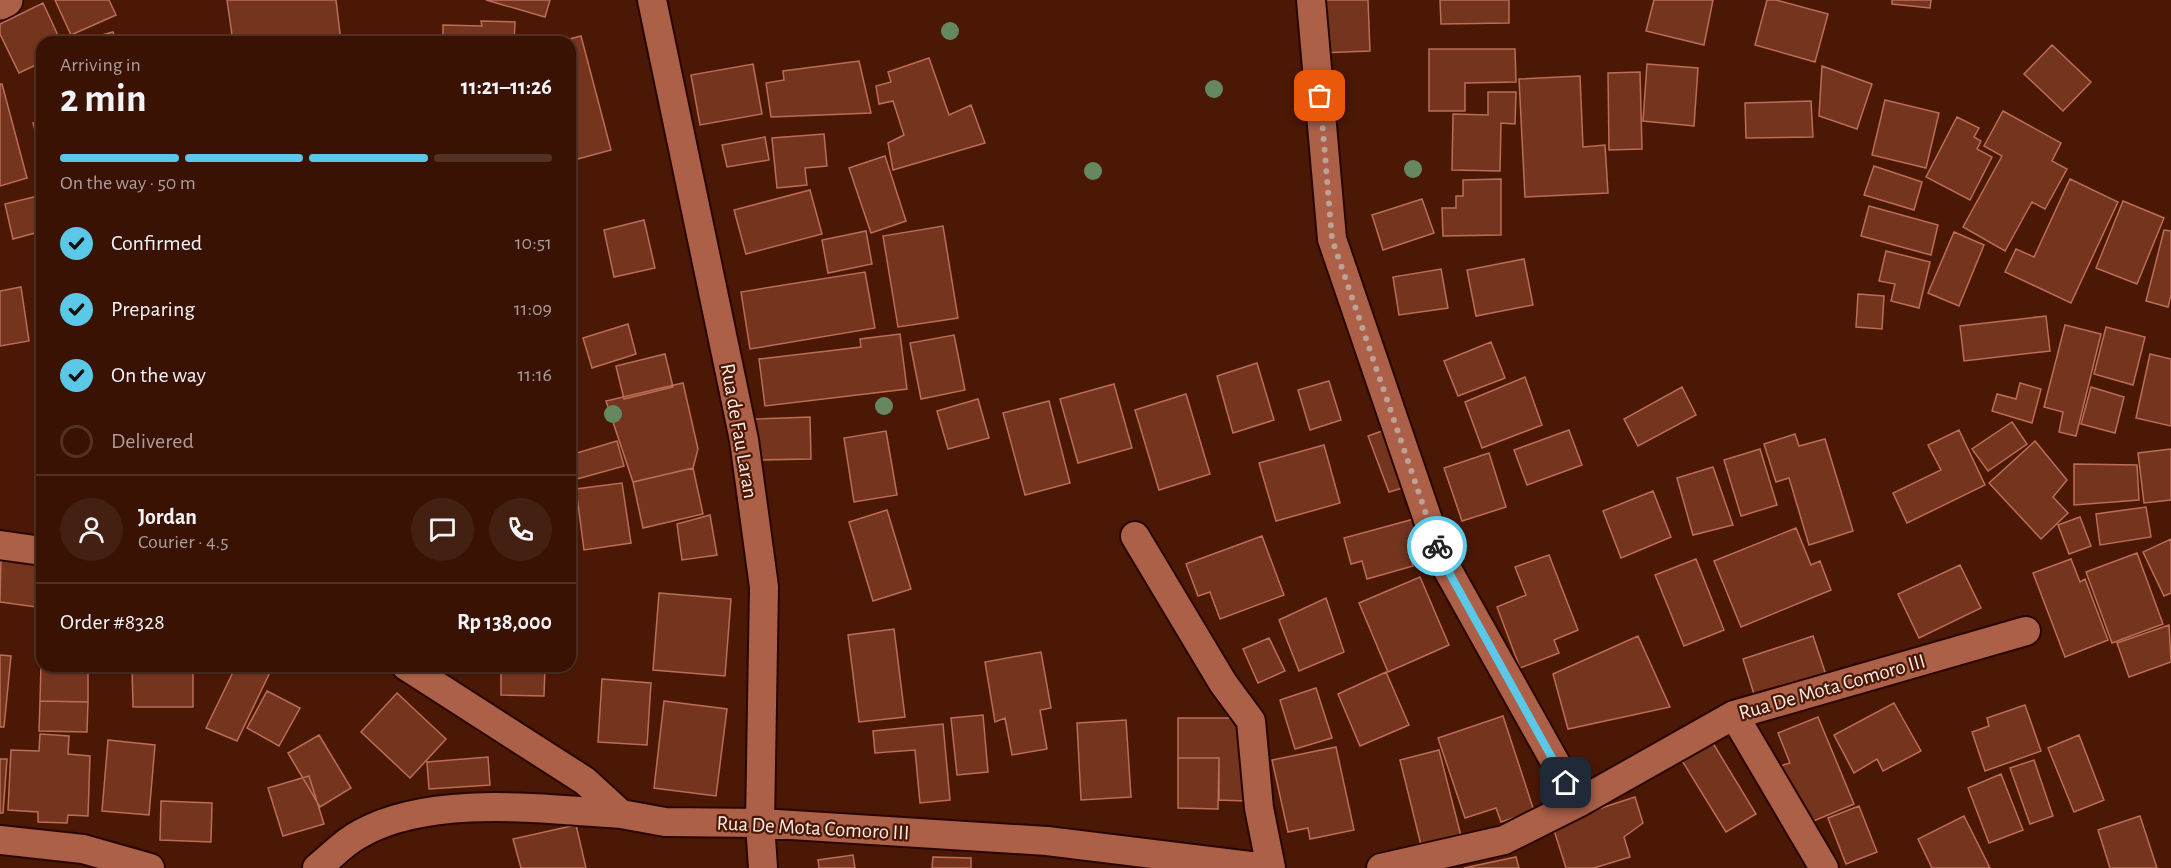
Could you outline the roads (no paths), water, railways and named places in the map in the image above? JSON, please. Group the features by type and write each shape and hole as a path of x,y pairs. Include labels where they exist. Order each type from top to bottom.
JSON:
{"street":[{"path":"0,3 6,0"},
{"name":"Rua de Fau Laran","path":"652,0 744,440 764,587 760,823 763,868"},
{"path":"1311,0 1332,239 1441,558 1578,803"},
{"path":"1135,536 1223,683 1251,721 1259,808 1269,868"},
{"path":"0,545 36,550"},
{"name":"Rua De Mota Comoro III","path":"1381,868 1504,840 1578,803 1734,715 2026,631"},
{"path":"415,672 585,781 621,814"},
{"path":"1734,715 1824,868"},
{"name":"Rua De Mota Comoro III","path":"317,868 359,834 397,818 486,806 621,814 665,822 760,823 1047,841 1269,868"},
{"path":"0,840 83,849 150,868"}]}
